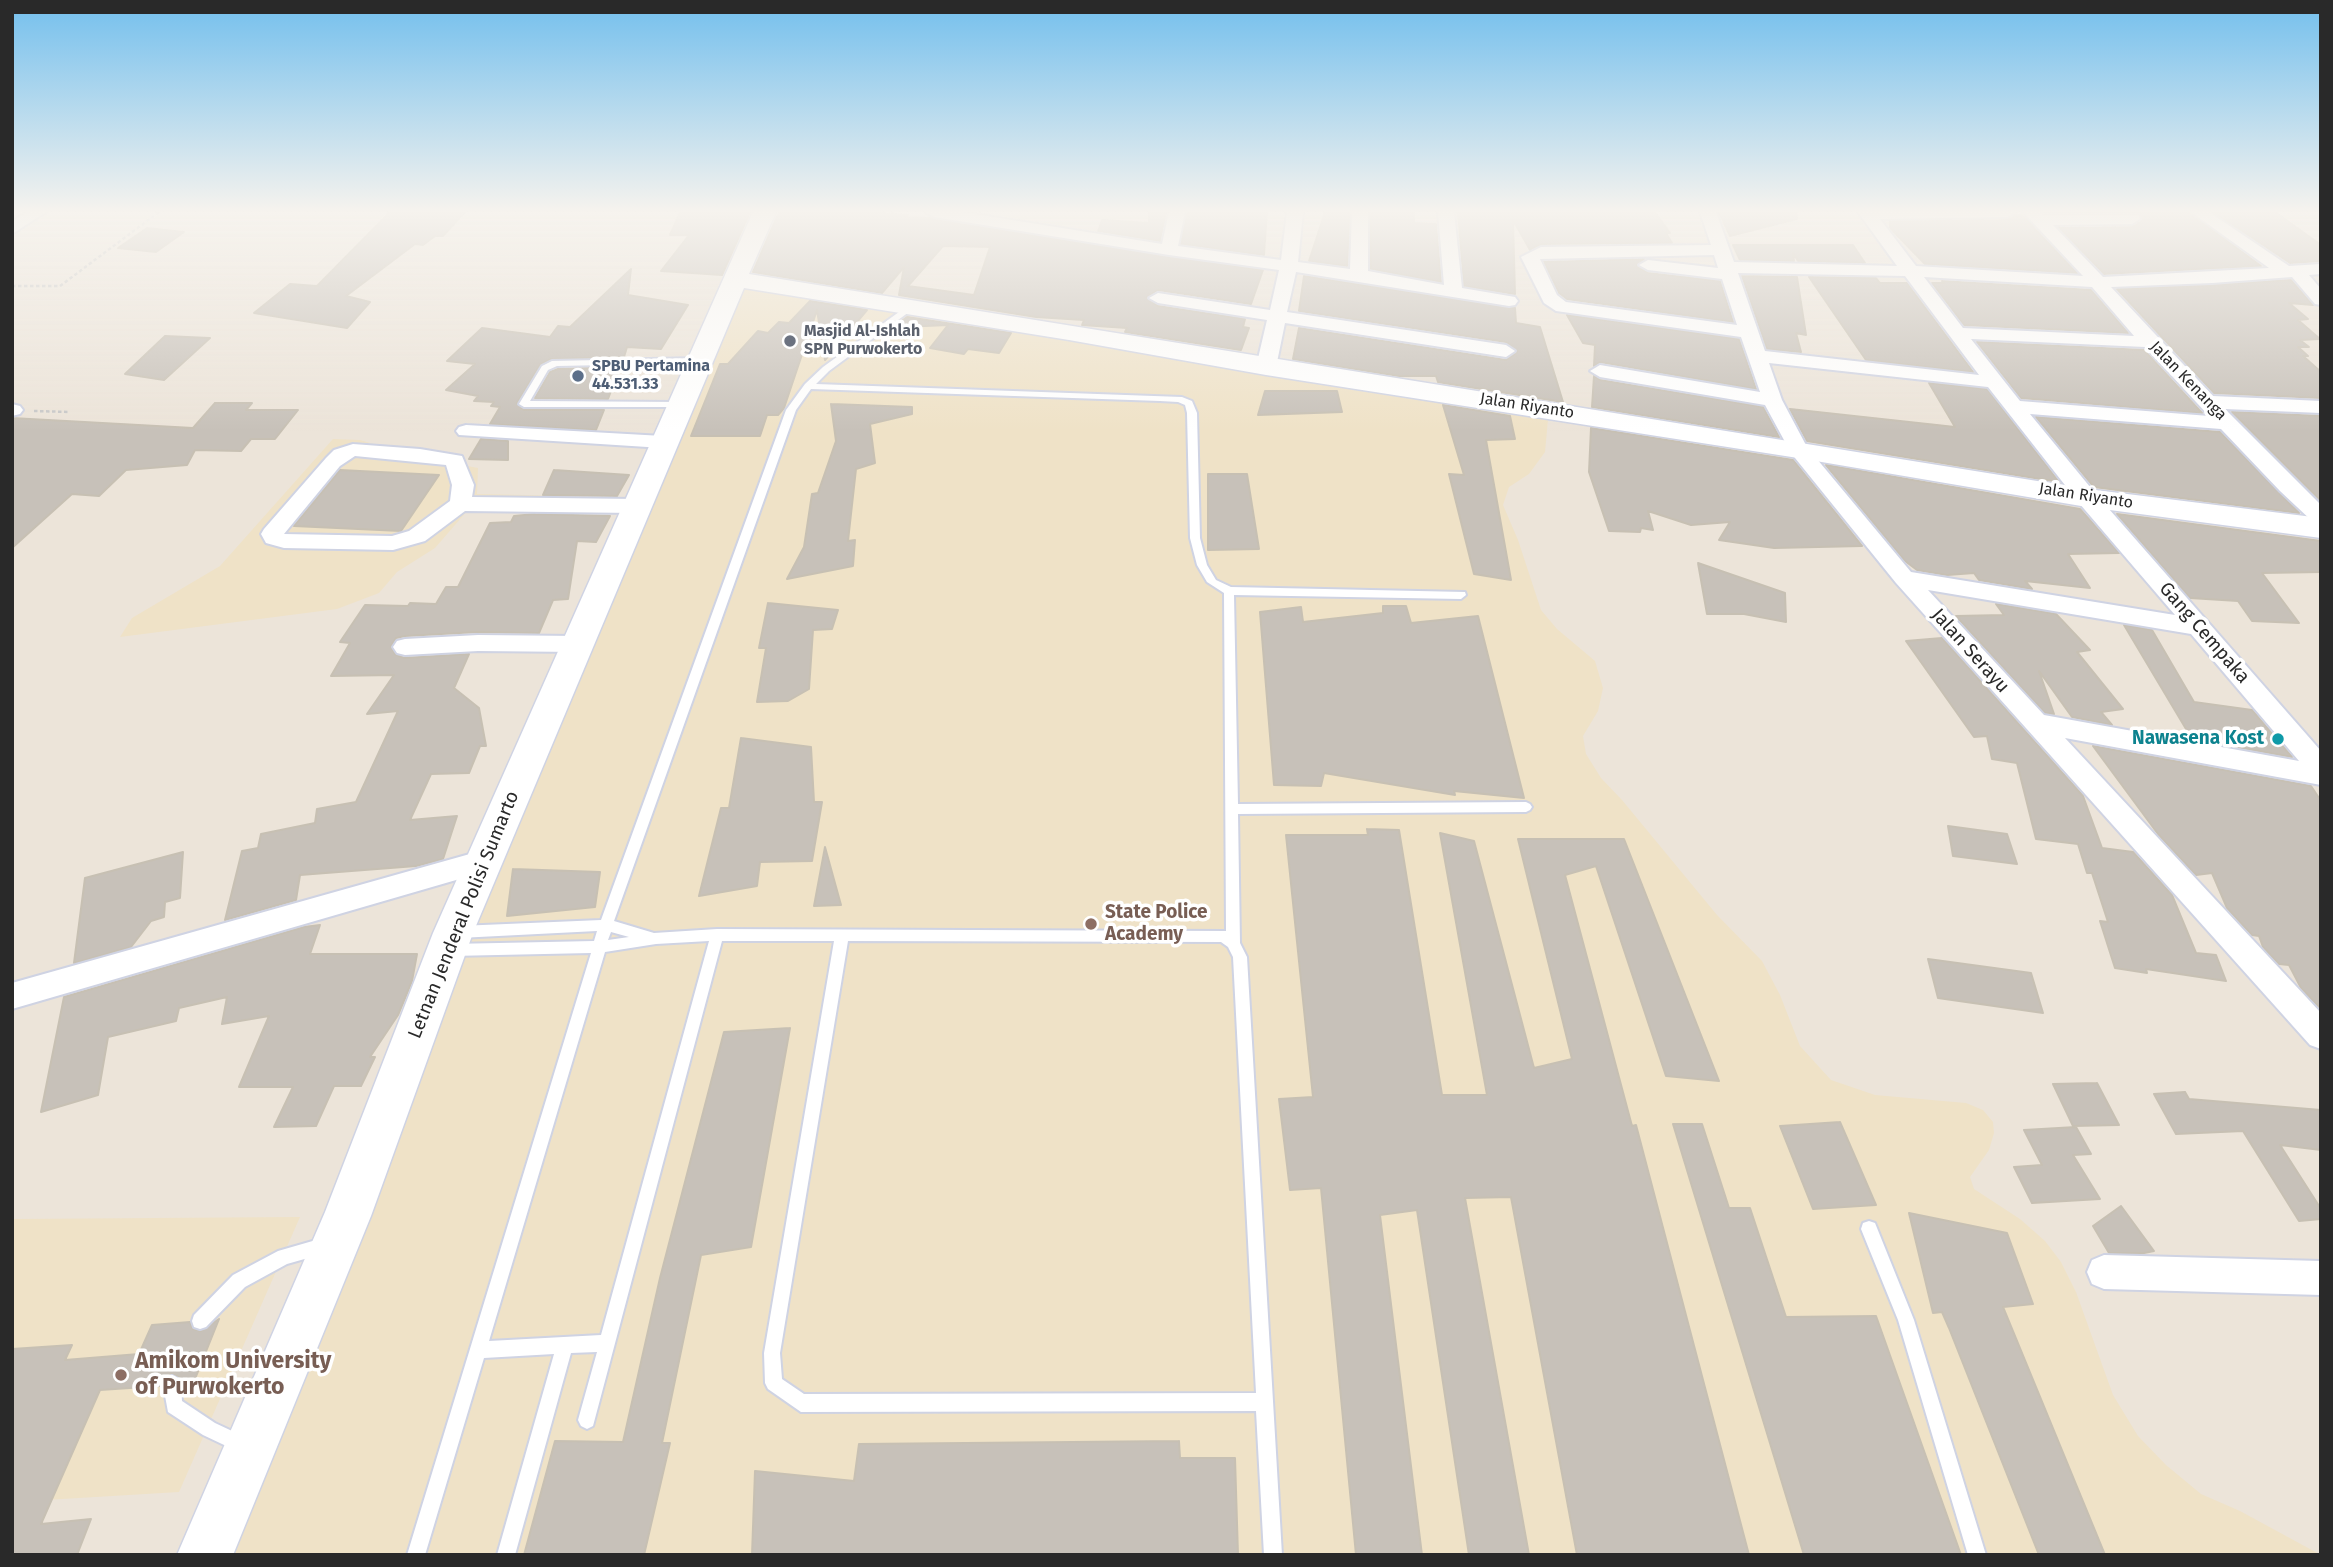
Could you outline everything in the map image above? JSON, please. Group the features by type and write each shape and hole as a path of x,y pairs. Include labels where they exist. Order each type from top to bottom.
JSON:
{"street":[{"name":"Letnan Jenderal Polisi Sumarto","path":"205,1555 337,1241 450,942 730,285"},
{"name":"Jalan Riyanto","path":"772,285 1258,366 1798,449 2087,498 2321,528"},
{"path":"1258,366 1276,285"},
{"path":"1415,285 1509,302"},
{"path":"1452,285 1453,292"},
{"path":"1543,285 1556,305 1586,312 1748,332"},
{"name":"Jalan Serayu","path":"1733,285 1772,401 1798,449 1904,578 2321,1035"},
{"name":"Gang Cempaka","path":"1920,285 2087,498 2321,769"},
{"name":"Jalan Kenanga","path":"2101,285 2287,486 2321,517"},
{"path":"2306,285 2321,300"},
{"path":"1158,298 1506,351"},
{"path":"1957,333 2151,342"},
{"path":"1756,356 1994,382"},
{"path":"1600,371 1772,401"},
{"path":"2208,402 2321,407"},
{"path":"2016,407 2228,423"},
{"path":"466,431 663,442"},
{"path":"460,503 463,485 455,460 353,450 341,454 333,461 271,534 284,541 393,543 417,536 460,503 636,506"},
{"path":"1904,578 2198,627"},
{"path":"405,647 478,643 577,644"},
{"path":"2036,723 2321,775"},
{"path":"12,996 484,861"},
{"path":"2104,1272 2321,1278"}],"lane":[{"path":"416,1555 606,925 791,410 808,386 826,369 910,307"},
{"path":"679,405 524,404 545,368 555,363 698,361"},
{"path":"808,386 1179,399 1189,403 1192,413 1195,538 1202,565 1212,582 1229,591 1461,595"},
{"path":"1229,591 1233,943 1240,957 1273,1555"},
{"path":"1231,809 1526,807"},
{"path":"450,942 606,925 656,938"},
{"path":"450,942 600,947 656,938 717,935 1223,936 1233,943"},
{"path":"587,1420 717,935"},
{"path":"842,936 772,1353 774,1383 801,1403 1265,1402"},
{"path":"1869,1229 1906,1320 1977,1555"},
{"path":"200,1321 239,1281 284,1257 337,1241"},
{"path":"478,1350 607,1343"},
{"path":"506,1555 565,1345"},
{"path":"172,1385 174,1406 209,1429 250,1448"}],"path":[{"path":"12,286 61,285"},
{"path":"12,410 69,412"}],"shaded area":[{"name":"State Police Academy","path":"730,285 771,285 1549,409 1545,452 1529,474 1509,487 1503,505 1518,540 1541,610 1557,629 1595,661 1603,688 1598,711 1583,736 1586,754 1601,778 1717,915 1762,961 1780,995 1800,1046 1831,1080 1875,1095 1966,1103 1983,1110 1993,1122 1994,1133 1989,1150 1970,1177 1974,1189 2020,1219 2045,1241 2061,1262 2076,1292 2113,1395 2138,1436 2166,1465 2201,1494 2240,1511 2321,1555 205,1555"},
{"path":"333,439 360,440 414,456 478,468 477,494 622,497 615,513 468,510 435,548 397,572 379,593 337,609 120,637 132,618 220,566"},
{"name":"Amikom University of Purwokerto","path":"300,1217 179,1492 12,1502 12,1219"}],"building":[{"path":"289,285 360,285 346,296 370,302 347,328 254,313"},
{"path":"614,285 629,285 628,295 688,305 661,349 627,347 624,357 551,359 540,365 517,403 524,410 604,410 596,430 490,424 500,407 491,406 494,402 474,401 478,396 446,390 475,364 447,361 482,328 550,337 558,326 570,327"},
{"path":"834,285 889,285 882,293"},
{"path":"901,285 974,295 977,285 1258,285 1251,304 1158,290 1147,297 1158,306 1245,319 1243,327 1249,328 1241,350 1125,332 1127,328 1082,325 1084,320 1036,317 899,295"},
{"path":"1303,285 1364,285 1515,308 1516,323 1540,327 1563,402 1438,382 1436,376 1399,376 1293,359 1299,328 1506,360 1517,352 1506,342 1299,311"},
{"path":"1515,285 1515,294 1464,286"},
{"path":"1555,285 1721,285 1733,322 1567,299 1559,293"},
{"path":"1745,285 1798,285 1806,335 1796,333 1801,352 1767,349"},
{"path":"1815,285 1909,285 1973,372 1866,360"},
{"path":"1934,285 2010,285 2091,290 2128,333 1964,325"},
{"path":"2192,285 2296,285 2313,305 2289,303 2308,319 2298,320 2320,339 2300,340 2309,347 2298,347 2308,356 2303,356 2321,372 2321,398 2214,393 2117,289"},
{"path":"810,301 867,310 825,360 817,310 784,408 778,415 767,415 760,436 691,436 720,364 728,364 758,331 768,333 779,322 789,323"},
{"path":"1567,315 1739,339 1756,389 1600,362 1594,366 1595,345 1583,343"},
{"path":"907,317 1011,333 999,353 968,349 964,354 930,348 948,325 902,327 903,324 897,324"},
{"path":"165,336 210,338 164,380 125,374"},
{"path":"1977,342 2144,350 2202,413 2021,398"},
{"path":"620,367 608,399 535,398 550,372 558,369"},
{"path":"1594,376 1600,380 1763,407 1779,437 1592,407"},
{"path":"1929,383 1987,389 2059,482 1807,441 1790,409 1955,427"},
{"path":"1265,391 1337,391 1342,412 1258,415"},
{"path":"215,403 252,403 246,410 298,410 275,439 251,439 241,451 195,450 187,465 126,470 99,496 72,494 12,548 12,418 193,428"},
{"path":"831,404 912,407 912,414 870,424 875,463 856,469 848,541 855,540 853,566 787,579 804,547 812,494 818,493 836,441"},
{"path":"1443,405 1510,416 1515,439 1486,440 1511,580 1474,574 1449,474 1464,475"},
{"path":"2232,412 2321,416 2321,501"},
{"path":"2036,417 2220,432 2299,513 2094,487"},
{"path":"1591,428 1793,460 1862,546 1774,548 1719,540 1730,522 1691,525 1648,511 1653,530 1641,528 1640,532 1609,531 1589,472"},
{"path":"481,439 508,441 508,460 469,459"},
{"path":"1826,465 2080,509 2119,553 2068,554 2090,588 2025,581 2032,589 1979,580 1974,573 1947,575 1917,570 1905,561"},
{"path":"340,470 439,475 401,531 294,526"},
{"path":"554,470 629,475 617,496 543,495"},
{"path":"1208,474 1247,474 1259,549 1208,550"},
{"path":"2117,514 2321,541 2321,572 2262,573 2299,623 2252,621 2238,601 2190,598"},
{"path":"514,516 610,516 596,542 577,541 568,599 553,600 539,633 478,632 405,636 396,638 391,646 395,654 404,658 469,654 454,688 479,708 486,746 480,746 469,773 431,774 410,820 457,816 443,859 416,866 300,875 296,900 225,920 242,851 258,848 261,834 315,823 317,809 356,802 398,711 367,714 394,675 331,676 350,643 340,642 365,605 436,604 446,587 458,587 490,523 511,522"},
{"path":"1698,563 1785,593 1786,622 1744,614 1707,614"},
{"path":"768,603 838,610 832,629 813,630 809,689 788,701 757,702 766,648 759,648"},
{"path":"1996,604 2056,614 2090,650 2077,652 2123,709 2101,712 2112,725 2072,717 2039,671 2054,714 2045,713 1956,616 2004,615"},
{"path":"1383,606 1406,606 1411,623 1478,616 1524,798 1454,791 1455,795 1324,773 1321,786 1274,785 1260,612 1301,607 1303,622 1383,613"},
{"path":"2124,625 2152,630 2194,702 2252,710 2292,757 2192,739"},
{"path":"1942,638 2083,796 2102,848 2133,852 2172,895 2196,953 2216,955 2226,981 2146,969 2147,973 2115,968 2100,921 2108,922 2092,873 2087,873 2078,844 2036,839 2017,763 1992,759 1987,736 1974,737 1906,641"},
{"path":"741,738 811,747 814,802 822,802 812,861 760,862 757,886 699,896 721,808 729,808"},
{"path":"2093,746 2311,786 2321,801 2321,1009 2301,988 2289,965 2279,964 2263,947 2259,936 2252,935 2227,908 2212,873 2196,875 2158,834"},
{"path":"1948,826 2007,834 2017,864 1953,856"},
{"path":"1367,829 1399,830 1442,1095 1487,1095 1440,833 1474,841 1534,1068 1572,1059 1518,839 1624,839 1719,1081 1666,1076 1596,866 1565,875 1632,1126 1636,1125 1749,1555 1577,1555 1511,1197 1465,1198 1529,1555 1469,1555 1417,1210 1380,1215 1422,1555 1356,1555 1321,1188 1290,1190 1279,1099 1313,1097 1286,835 1368,835"},
{"path":"825,847 841,905 814,906"},
{"path":"183,852 180,898 165,902 164,917 151,921 131,947 74,963 85,878"},
{"path":"513,869 600,872 595,907 507,916"},
{"path":"320,925 310,954 417,954 412,981 398,1015 370,1057 375,1057 361,1086 334,1086 316,1126 274,1127 293,1087 239,1087 269,1016 222,1024 227,997 179,1008 176,1021 108,1037 98,1095 41,1112 64,997 304,927"},
{"path":"1928,959 2031,973 2043,1013 1938,998"},
{"path":"790,1028 751,1247 701,1255 662,1443 670,1443 644,1555 524,1555 555,1441 623,1442 660,1278 724,1032"},
{"path":"2097,1083 2119,1125 2073,1126 2053,1084"},
{"path":"2185,1092 2189,1099 2321,1110 2321,1150 2280,1145 2321,1209 2321,1219 2299,1221 2243,1131 2176,1134 2154,1094"},
{"path":"1840,1122 1876,1205 1813,1209 1780,1126"},
{"path":"1673,1124 1702,1124 1729,1208 1750,1208 1786,1317 1876,1316 1961,1555 1804,1555"},
{"path":"2076,1127 2091,1154 2073,1155 2100,1199 2032,1203 2014,1167 2042,1165 2024,1130"},
{"path":"2121,1206 2154,1251 2109,1253 2093,1226"},
{"path":"1909,1213 2007,1233 2033,1304 2003,1307 2105,1555 2039,1555 1942,1312 1933,1313"},
{"path":"219,1319 193,1384 183,1384 179,1377 171,1374 164,1378 160,1386 100,1390 41,1524 91,1519 77,1555 12,1555 12,1349 72,1345 65,1360 139,1354 152,1325 190,1322 193,1329 201,1331"},
{"path":"1179,1441 1180,1458 1235,1458 1238,1555 752,1555 755,1471 854,1481 859,1444"}],"place":[{"name":"Masjid Al-Ishlah SPN Purwokerto","path":"790,341"},
{"name":"SPBU Pertamina 44.531.33","path":"578,376"},
{"name":"Nawasena Kost","path":"2278,739"},
{"name":"State Police Academy","path":"1091,924"},
{"name":"Amikom University of Purwokerto","path":"121,1375"}]}
